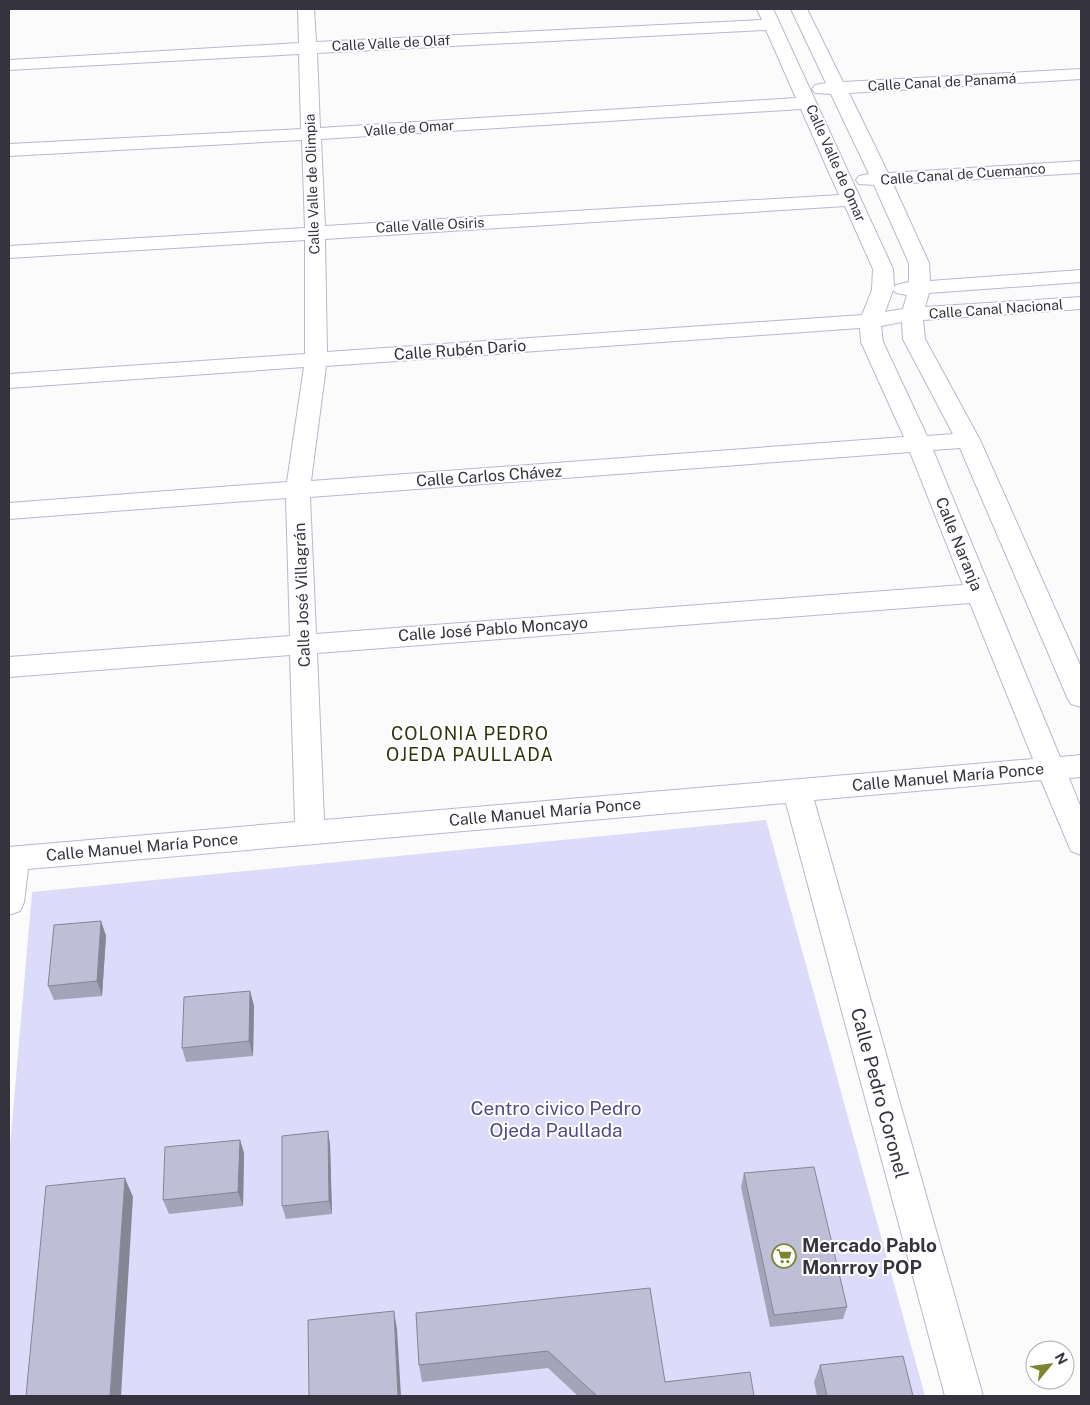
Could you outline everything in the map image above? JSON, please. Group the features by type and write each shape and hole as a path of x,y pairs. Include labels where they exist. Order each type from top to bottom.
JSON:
{"street":[{"name":"Calle Valle de Olimpia","path":"306,9 306,48 315,232 316,360"},
{"name":"Calle Valle de Olaf","path":"9,65 306,48 768,15 799,9"},
{"name":"Calle Valle de Omar","path":"799,9 881,179 919,263 920,288 912,314"},
{"name":"Calle Valle de Omar","path":"768,15 882,269 883,290 870,320"},
{"name":"Calle Canal de Panamá","path":"806,97 838,88 1081,74"},
{"name":"Valle de Omar","path":"9,150 310,134 806,97"},
{"name":"Calle Canal de Cuemanco","path":"844,182 1081,167"},
{"name":"Calle Valle Osiris","path":"9,252 852,200"},
{"path":"883,290 1081,276"},
{"name":"Calle Canal Nacional","path":"912,314 1081,304"},
{"path":"912,314 914,339 968,440 1081,697"},
{"name":"Calle Rubén Dario","path":"9,381 870,320 912,314"},
{"name":"Calle Naranja","path":"870,320 872,342 919,444 1081,843"},
{"name":"Calle José Villagrán","path":"310,832 305,644 298,490 316,360"},
{"name":"Calle Carlos Chávez","path":"9,511 968,440"},
{"name":"Calle José Pablo Moncayo","path":"9,667 978,593"},
{"name":"Calle Manuel María Ponce","path":"12,859 1081,766"},
{"name":"Calle Pedro Coronel","path":"797,790 964,1396"},
{"path":"9,902 12,859"}],"green space":[{"name":"Centro civico Pedro Ojeda Paullada","path":"766,820 925,1396 9,1396 9,1158 32,892"}],"building":[{"path":"101,921 97,981 48,986 54,925"},
{"path":"250,991 249,1041 182,1048 184,997"},
{"path":"328,1131 329,1201 282,1206 282,1136"},
{"path":"240,1140 238,1192 163,1200 165,1147"},
{"path":"814,1167 847,1307 774,1315 744,1173"},
{"path":"125,1178 110,1396 26,1396 46,1186"},
{"path":"650,1288 665,1382 750,1372 754,1396 597,1396 548,1351 419,1365 416,1313"},
{"path":"394,1311 398,1396 309,1396 308,1320"},
{"path":"903,1356 913,1396 827,1396 820,1365"}],"place":[{"name":"Mercado Pablo Monrroy POP","path":"784,1256"}],"district":[{"name":"COLONIA PEDRO OJEDA PAULLADA","path":"470,743"}]}
